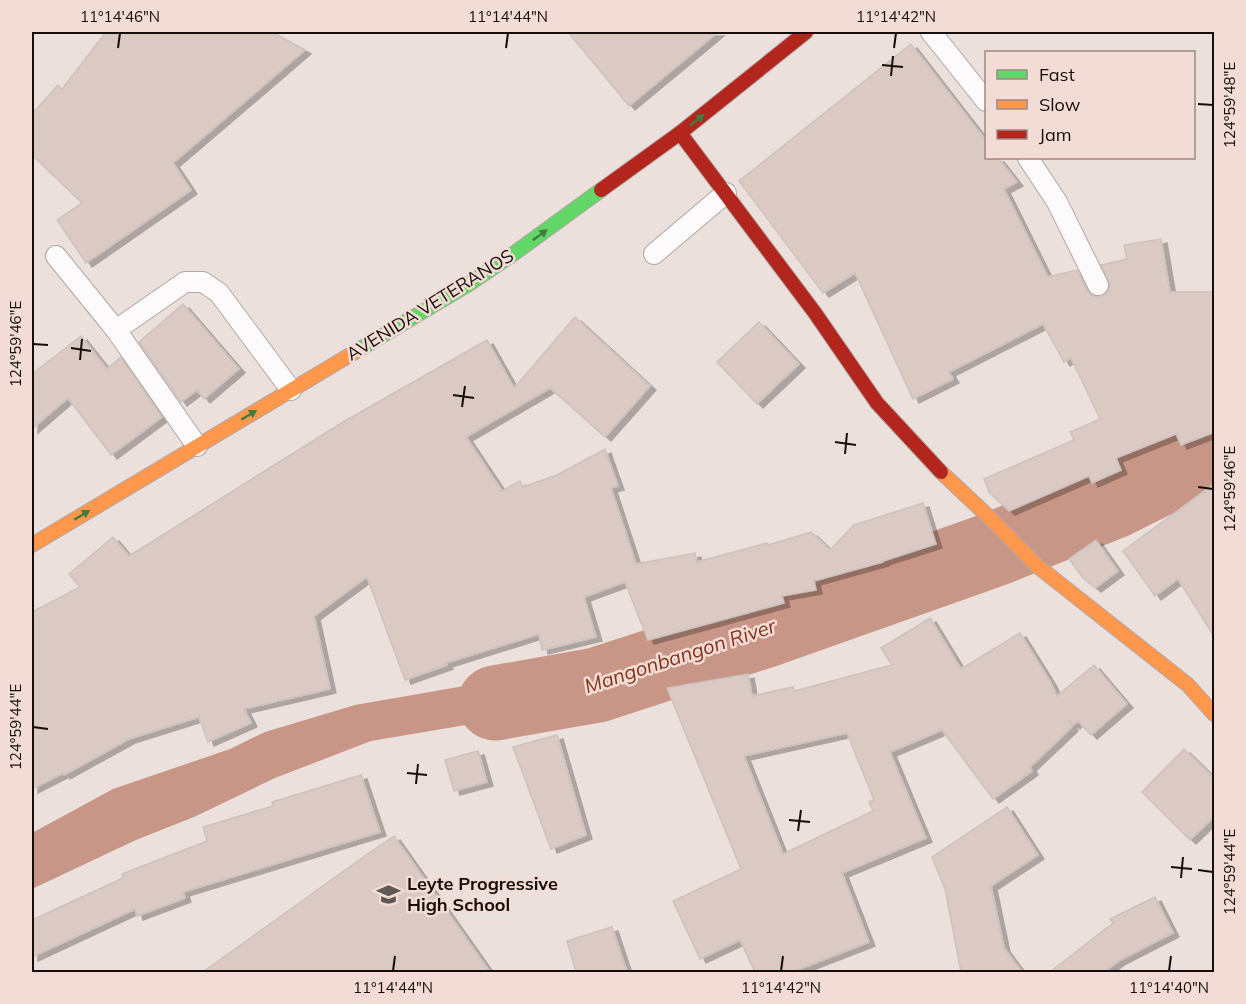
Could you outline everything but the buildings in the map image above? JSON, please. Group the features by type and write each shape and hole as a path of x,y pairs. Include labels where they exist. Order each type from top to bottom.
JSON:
{"main road":[{"name":"AVENIDA VETERANOS","path":"32,545 469,284 680,134 806,32"},
{"path":"680,134 815,313 877,403 939,470 1036,565 1188,685 1215,714"}],"lane":[{"path":"931,32 985,99"},
{"path":"1029,159 1057,202 1098,285"},
{"path":"654,254 726,193"},
{"path":"56,256 116,330 197,446"},
{"path":"116,330 185,282 203,282 219,293 291,390"}],"shaded area":[{"path":"590,664 602,702 371,741 275,778 194,817 136,840 32,889 32,833 113,789 230,749 265,732 355,705"}],"waterway":[{"name":"Mangonbangon River","path":"495,703 597,685 769,629 992,550 1114,501 1214,451"}],"traffic: fast":[{"path":"355,352 469,284 601,190"}],"traffic: slow":[{"path":"32,545 355,352"},
{"path":"941,472 1036,565 1188,685 1214,714"}],"traffic: jam":[{"path":"601,190 680,133 806,32"},
{"path":"680,133 815,313 877,403 941,472"}],"place":[{"name":"Leyte Progressive High School","path":"389,894"}]}
